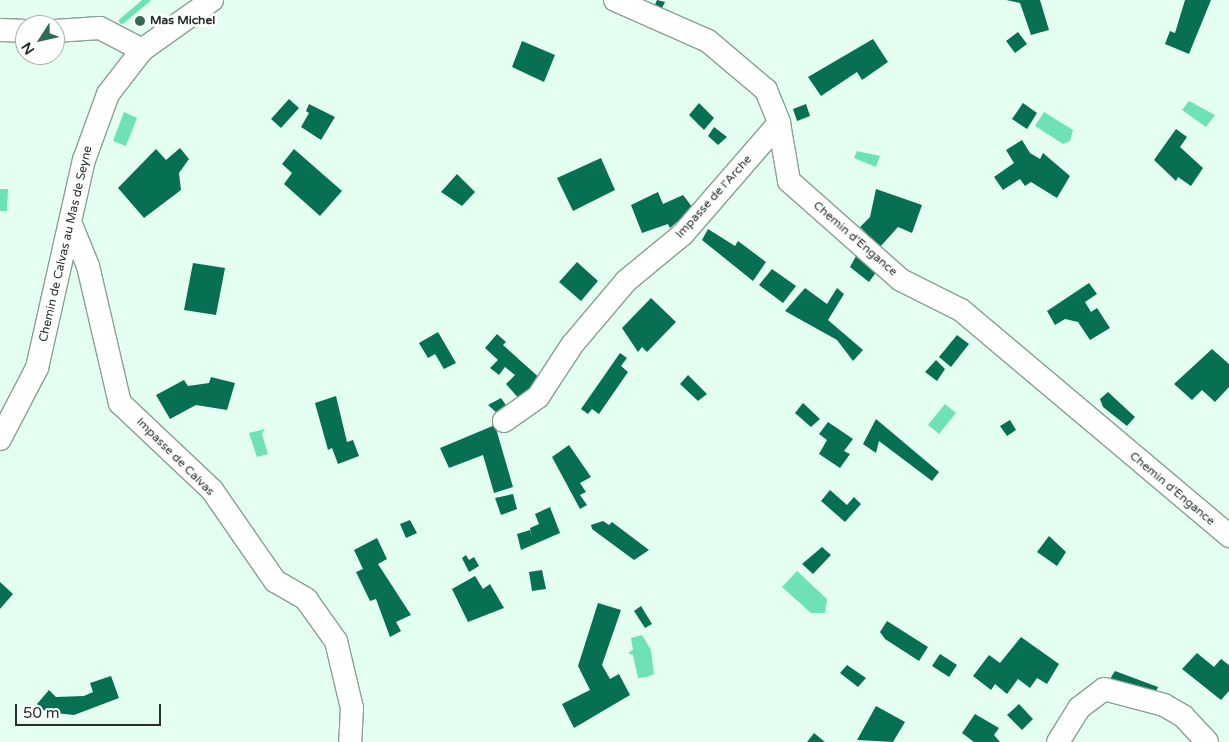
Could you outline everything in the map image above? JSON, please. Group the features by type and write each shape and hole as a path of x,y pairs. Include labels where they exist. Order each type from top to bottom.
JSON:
{"street":[{"name":"Chemin de Calvas au Mas de Seyne","path":"0,439 37,368 72,226 84,160 108,94 142,50 212,0"},
{"name":"Chemin d'Engance","path":"615,0 708,41 766,90 779,124 789,181 901,280 961,310 1229,536"},
{"path":"65,30 100,28 142,50"},
{"path":"0,30 15,31"},
{"name":"Impasse de l'Arche","path":"504,420 538,397 572,345 626,281 683,234 779,124"},
{"name":"Impasse de Calvas","path":"72,226 88,266 120,403 212,490 275,581 306,599 336,641 352,708 350,742"},
{"path":"1058,742 1080,708 1104,689 1164,705 1183,716 1207,742"}],"shaded area":[{"path":"1189,101 1215,115 1206,127 1182,110"},
{"path":"124,112 137,118 126,146 113,141"},
{"path":"1044,112 1073,130 1070,141 1063,144 1035,126"},
{"path":"857,151 880,156 876,167 854,158"},
{"path":"0,189 8,189 7,211 0,211"},
{"path":"945,404 956,413 939,434 928,425"},
{"path":"265,429 262,434 268,454 257,457 249,433"},
{"path":"797,571 827,599 825,613 811,613 782,587"},
{"path":"642,635 651,650 654,674 638,678 633,655 628,653 633,650 631,638"}],"building":[{"path":"657,0 665,2 660,12 653,9"},
{"path":"1006,0 1040,0 1049,30 1031,35 1020,3"},
{"path":"1185,0 1211,0 1189,54 1165,44 1170,31 1175,33"},
{"path":"1018,32 1027,44 1015,53 1006,41"},
{"path":"873,39 888,62 862,80 857,72 821,96 808,77"},
{"path":"522,41 555,55 544,82 512,67"},
{"path":"289,99 299,108 281,128 271,119"},
{"path":"699,103 714,118 704,130 689,115"},
{"path":"1023,103 1037,113 1027,129 1012,119"},
{"path":"309,104 335,117 321,140 301,127 309,113 306,111"},
{"path":"806,104 810,116 797,121 793,109"},
{"path":"714,127 727,137 718,145 708,136"},
{"path":"1176,129 1187,137 1180,147 1203,168 1191,186 1178,177 1176,181 1154,160"},
{"path":"1022,140 1030,153 1040,159 1043,153 1070,176 1057,198 1031,182 1025,186 1020,179 1003,190 994,177 1014,163 1006,150"},
{"path":"180,148 189,159 179,173 181,190 144,218 118,188 156,149 166,160"},
{"path":"294,149 342,191 320,216 284,184 292,173 282,164"},
{"path":"601,158 615,190 573,211 557,178"},
{"path":"457,174 475,192 462,206 441,192"},
{"path":"876,189 922,205 912,233 898,227 880,247 860,227 870,217"},
{"path":"658,192 663,204 683,195 693,208 670,228 668,224 642,233 631,205"},
{"path":"708,229 735,246 738,241 766,262 753,281 702,240"},
{"path":"856,256 877,271 869,282 850,267"},
{"path":"577,262 598,281 581,301 559,282"},
{"path":"193,263 225,268 216,315 184,310"},
{"path":"772,269 796,286 783,303 759,285"},
{"path":"1089,283 1097,294 1085,302 1091,312 1097,308 1110,328 1090,340 1078,322 1065,319 1055,325 1047,311"},
{"path":"805,288 827,304 837,288 844,294 828,320 863,350 853,361 837,340 785,311"},
{"path":"651,298 676,322 647,352 642,347 638,352 622,328"},
{"path":"438,332 456,363 444,369 435,354 428,358 419,343"},
{"path":"497,334 506,342 503,345 543,381 521,401 506,384 515,375 505,367 499,375 490,368 498,360 485,348"},
{"path":"957,335 969,344 951,367 939,357"},
{"path":"1212,349 1229,364 1229,387 1215,402 1202,390 1192,400 1174,384"},
{"path":"620,353 627,358 621,366 628,372 599,414 592,409 588,414 581,409"},
{"path":"936,360 945,369 937,381 925,372"},
{"path":"688,375 707,394 698,401 680,384"},
{"path":"211,377 235,383 227,410 196,405 170,419 156,395 184,380 188,386 209,383"},
{"path":"1108,392 1135,417 1127,426 1103,407 1100,399"},
{"path":"336,396 347,442 353,440 359,456 338,464 332,448 328,450 315,403"},
{"path":"501,398 508,408 498,414 488,405"},
{"path":"803,403 820,419 811,427 795,413"},
{"path":"876,419 939,472 932,481 879,441 876,453 863,444"},
{"path":"1010,420 1016,430 1007,436 1000,426"},
{"path":"828,422 853,439 844,451 850,454 840,468 819,454 827,440 819,434"},
{"path":"495,425 513,487 494,493 483,455 449,468 440,448"},
{"path":"569,445 591,477 580,483 586,492 580,495 587,505 580,509 552,457"},
{"path":"830,490 847,505 854,497 861,504 845,522 821,501"},
{"path":"513,494 517,509 501,515 495,498"},
{"path":"550,507 560,533 521,550 517,534 530,530 532,537 530,528 539,524 535,514"},
{"path":"410,520 417,533 406,538 400,524"},
{"path":"603,521 609,525 612,522 649,550 634,560 592,529 591,525"},
{"path":"1049,536 1066,552 1057,566 1037,552"},
{"path":"377,538 387,559 378,564 411,615 396,622 401,631 390,637 376,599 370,601 356,572 363,569 354,550"},
{"path":"822,547 831,555 813,574 802,564"},
{"path":"466,555 469,560 474,557 479,566 469,572 462,558"},
{"path":"542,570 546,589 532,591 529,572"},
{"path":"475,576 483,589 490,584 504,608 468,622 452,589"},
{"path":"0,582 13,594 0,609"},
{"path":"598,603 621,610 602,665 610,679 619,674 630,695 574,728 562,704 590,690 578,666"},
{"path":"641,606 652,624 645,628 634,611"},
{"path":"887,621 928,647 919,661 885,639 880,632"},
{"path":"1021,637 1059,664 1047,684 1037,678 1030,688 1018,679 1007,694 995,684 991,690 973,676 989,655 1000,663"},
{"path":"1197,653 1214,667 1221,659 1229,665 1229,691 1221,700 1182,669"},
{"path":"940,654 957,665 949,677 932,666"},
{"path":"847,665 866,678 858,687 840,673"},
{"path":"1115,671 1158,687 1154,696 1110,679"},
{"path":"111,676 119,698 74,715 46,712 37,704 49,690 56,697 84,696 93,692 90,683"},
{"path":"1019,704 1033,719 1022,730 1007,715"},
{"path":"876,706 905,722 893,742 857,740"},
{"path":"975,714 999,728 994,735 1000,742 974,742 962,733"},
{"path":"814,733 825,742 807,742"}],"waterway":[{"path":"122,21 147,0"}],"place":[{"name":"Mas Michel","path":"140,21"}]}
